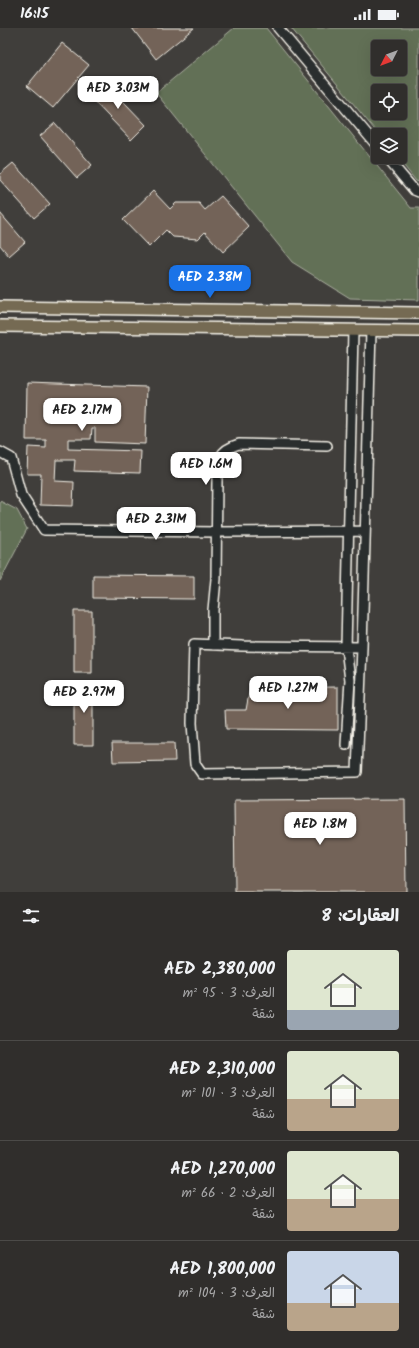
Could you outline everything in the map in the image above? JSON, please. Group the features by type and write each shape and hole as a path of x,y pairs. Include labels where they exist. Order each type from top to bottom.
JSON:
{"main road":[{"path":"0,307 419,313"},
{"path":"0,326 419,331"}],"street":[{"path":"278,28 371,139"},
{"path":"392,164 414,190 419,192"},
{"path":"346,745 350,680 346,648 353,330"},
{"path":"362,647 346,648 194,644 192,723 195,764 202,774 357,772 362,647 371,331"},
{"path":"213,645 218,463 222,453 229,447 239,444 327,446"},
{"path":"0,452 11,458 21,495 44,530 216,532 365,531"}],"green space":[{"path":"234,28 266,28 371,158 371,164 376,164 411,208 419,208 419,300 350,298 292,262 156,93"},
{"path":"291,28 419,28 419,182 416,181 403,164 407,164 407,128 373,128"},
{"path":"0,501 17,510 27,529 0,581"}],"building":[{"path":"132,28 194,28 156,59"},
{"path":"62,43 89,65 53,108 27,86"},
{"path":"104,81 146,125 131,140 89,96"},
{"path":"55,123 92,165 77,178 40,136"},
{"path":"13,163 50,204 34,218 0,180 0,174"},
{"path":"153,191 170,209 176,203 199,203 205,210 221,196 249,227 223,252 205,232 198,239 173,237 166,230 149,247 123,220"},
{"path":"0,213 25,242 9,256 0,245"},
{"path":"27,383 147,387 145,444 95,442 95,428 92,428 91,439 68,439 68,449 141,451 140,473 74,471 75,460 56,460 55,481 74,482 73,506 40,505 41,474 27,474 28,447 46,448 46,440 26,440"},
{"path":"93,575 194,576 194,599 93,598"},
{"path":"74,611 92,611 92,673 74,673"},
{"path":"74,683 93,683 93,745 74,745"},
{"path":"338,687 338,730 226,729 225,710 246,710 250,688"},
{"path":"112,743 174,743 175,761 113,762"},
{"path":"405,799 406,892 235,892 234,800"}]}
